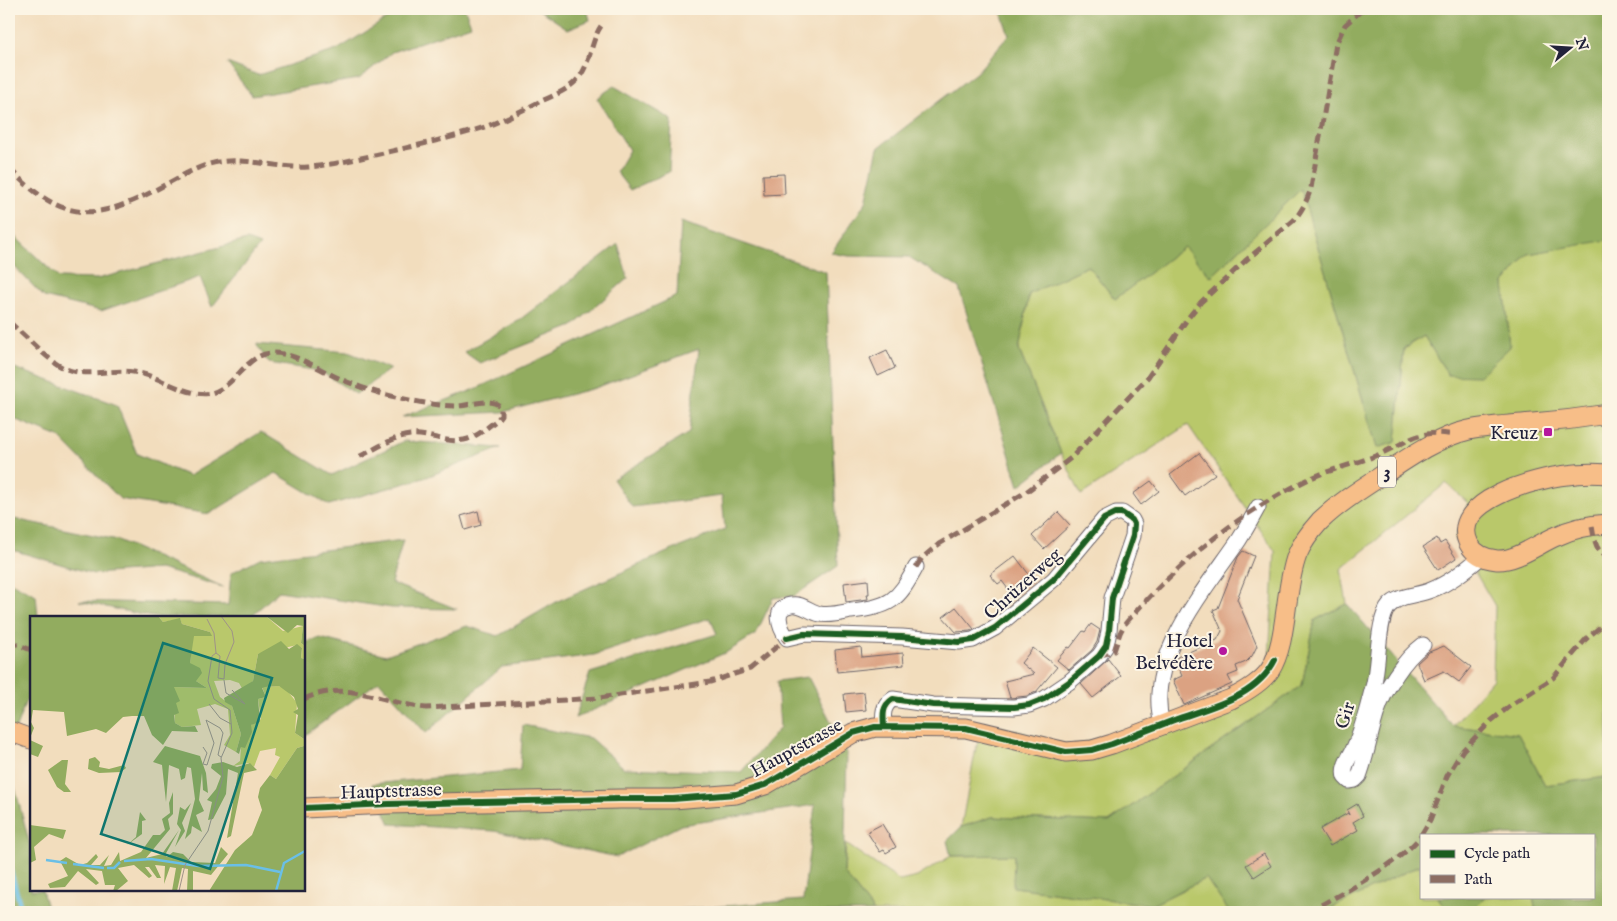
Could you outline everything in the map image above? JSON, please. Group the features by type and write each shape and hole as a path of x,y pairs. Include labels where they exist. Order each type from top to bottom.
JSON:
{"main road":[{"name":"Hauptstrasse","path":"305,808 398,803 610,799 673,800 736,794 765,785 853,732 884,726 966,728 1066,752 1099,748 1231,699 1250,689 1270,670 1278,652 1291,575 1302,546 1320,522 1358,491 1429,446 1453,435 1492,426 1608,414"},
{"path":"1608,474 1567,475 1541,480 1514,489 1480,505 1470,515 1466,532 1469,544 1477,554 1502,560 1522,553 1568,531 1608,524"},
{"path":"9,731 30,738"}],"street":[{"path":"1162,724 1157,703 1158,689 1169,654 1183,620 1240,538 1258,506"},
{"name":"Chrüzerweg","path":"884,726 884,709 886,704 893,699 933,706 1014,707 1037,702 1069,682 1099,656 1106,646 1112,598 1133,536 1134,524 1132,520 1122,513 1116,513 1104,519 1054,579 995,628 973,640 959,642 902,637 804,634 787,638 779,624 780,612 785,607 796,605 814,612 828,614 879,607 894,600 900,594 916,567"},
{"name":"Gir","path":"1423,645 1406,661 1384,696 1376,713 1359,776 1355,780 1349,781 1345,777 1344,770 1361,732 1375,682 1381,628 1386,609 1393,602 1403,597 1420,594 1439,586 1482,556"}],"green space":[{"path":"402,9 465,9 471,25 392,52 359,79 252,96 227,63 258,75 337,50"},
{"path":"538,9 587,9 590,20 568,29"},
{"path":"1000,9 1608,9 1608,240 1528,254 1504,283 1510,347 1479,376 1448,375 1424,336 1404,348 1396,442 1377,448 1301,189 1211,277 1184,247 1115,299 1088,266 1029,294 1019,350 1061,453 1019,486 959,288 909,257 849,256 831,253 866,202 878,148 977,72 1009,35"},
{"path":"614,86 672,120 669,172 630,190 616,172 629,150 597,98"},
{"path":"1301,189 1377,448 1396,442 1404,349 1424,336 1448,375 1510,347 1504,283 1528,254 1608,239 1608,777 1545,785 1518,734 1453,726 1493,679 1495,606 1455,538 1468,503 1446,483 1341,569 1347,604 1315,620 1302,685 1109,822 992,817 961,827 976,748 985,722 1072,746 1160,722 1234,696 1269,660 1275,551 1188,425 1081,495 1061,453 1019,350 1029,294 1088,266 1115,299 1185,246 1211,277"},
{"path":"681,222 826,272 838,566 794,596 773,598 756,634 727,652 575,718 590,673 717,634 710,618 594,655 502,667 426,733 379,681 305,735 305,643 320,638 386,655 467,626 498,636 558,601 665,553 725,529 722,496 632,507 613,479 689,433 699,349 595,388 503,412 402,417 473,390 677,296"},
{"path":"9,231 59,278 97,279 247,240 260,245 212,307 200,277 101,311 44,297 9,261"},
{"path":"618,244 628,278 573,326 480,363 464,352 518,321"},
{"path":"256,344 348,352 390,369 356,394 320,371 269,363"},
{"path":"9,366 117,405 137,454 189,476 261,432 332,475 404,441 501,448 424,478 329,505 276,473 209,514 120,499 59,437 9,417"},
{"path":"9,518 118,540 223,587 160,569 94,574 9,549"},
{"path":"403,540 391,583 457,609 392,608 279,591 251,616 147,616 79,601 228,605 231,573 260,558"},
{"path":"9,581 36,595 38,616 30,616 30,696 25,703 9,747"},
{"path":"1347,604 1453,726 1518,734 1545,785 1608,777 1608,912 1536,912 1533,898 1594,898 1594,834 1420,834 1420,865 1323,912 1229,912 1206,878 1152,905 1013,887 1014,855 951,856 947,841 961,827 992,817 1109,822 1302,685 1315,620"},
{"path":"808,677 847,753 844,873 874,912 645,912 803,900 815,805 681,825 617,857 494,831 390,824 372,784 520,770 523,725 590,738 624,768 741,772 780,728 777,681"},
{"path":"9,765 30,845 30,891 42,891 48,912 9,912"},
{"path":"846,844 900,881 917,877 951,856 1014,855 1014,887 1152,905 1206,878 1229,912 874,912 844,873"},
{"path":"1420,865 1420,898 1439,898 1447,912 1323,912"},
{"path":"1439,898 1484,898 1470,912 1447,912"},
{"path":"1484,898 1533,898 1536,912 1470,912"}],"building":[{"path":"784,174 785,194 764,195 763,175"},
{"path":"887,350 895,368 878,376 870,358"},
{"path":"1199,453 1215,474 1185,496 1170,475"},
{"path":"1151,481 1159,491 1141,505 1133,494"},
{"path":"478,511 481,525 465,530 461,516"},
{"path":"1058,512 1070,525 1044,549 1032,536"},
{"path":"1437,538 1440,544 1445,541 1456,558 1438,570 1423,547"},
{"name":"Hotel Belvédère","path":"1243,551 1254,556 1237,599 1257,646 1252,656 1246,662 1236,666 1238,672 1228,676 1232,684 1184,705 1173,680 1182,676 1176,662 1177,657 1217,640 1222,631 1213,610 1218,608 1238,557"},
{"path":"1015,556 1034,581 1014,597 1002,581 998,584 990,575"},
{"path":"868,580 868,599 846,602 844,583"},
{"path":"956,607 974,629 956,632 943,617"},
{"path":"1091,624 1100,630 1097,642 1092,650 1069,670 1057,660"},
{"path":"1444,646 1471,667 1459,682 1444,671 1424,680 1417,663 1429,652"},
{"path":"861,647 862,657 903,653 904,665 837,672 835,650"},
{"path":"1033,648 1057,667 1036,692 1027,696 1010,698 1005,681 1034,674 1021,663"},
{"path":"1108,659 1121,676 1093,698 1081,684"},
{"path":"864,692 866,710 846,712 844,694"},
{"path":"1357,804 1363,816 1353,822 1358,830 1330,846 1320,829 1348,813 1349,815 1347,810"},
{"path":"882,824 896,847 886,853 884,850 880,852 867,832"},
{"path":"1264,854 1271,866 1254,877 1246,865"}],"waterway":[{"path":"9,864 22,912"}],"marked path":[{"path":"916,567 922,558 939,544 1026,492 1071,458 1148,377 1201,302 1245,261 1293,221 1304,206 1311,188 1336,44 1345,25 1363,9"},
{"path":"9,168 45,199 62,207 80,211 97,211 116,207 136,199 195,169 218,162 241,161 308,167 344,162 431,142 489,125 568,88 576,81 585,68 597,32 601,26"},
{"path":"9,322 44,354 64,368 82,373 120,371 139,373 194,393 211,393 220,390 255,358 273,353 300,359 350,383 393,396 421,402 457,406 491,402 501,407 501,415 498,419 480,433 468,439 454,441 417,435 403,436 356,458"},
{"path":"1099,656 1114,651 1124,625 1164,582 1185,563 1229,527 1277,496 1312,478 1375,456 1412,438 1441,433 1453,435"},
{"path":"1592,526 1600,552 1608,556"},
{"path":"1422,834 1430,820 1447,776 1463,750 1491,721 1511,705 1553,678 1586,639 1606,622"},
{"path":"305,699 320,693 351,692 426,708 599,698 710,682 750,669 787,638"},
{"path":"9,641 30,650"},
{"path":"1308,912 1384,868 1411,847 1420,837"}],"cycle path":[{"path":"787,638 804,634 902,637 959,642 973,640 995,628 1054,579 1104,519 1116,513 1122,513 1132,520 1134,524 1133,536 1112,598 1106,646 1099,656 1069,682 1044,699 1029,705 1014,707 933,705 893,699 885,708 884,726"},
{"path":"305,808 389,804 673,799 736,794 765,785 853,733 875,727 966,728 1066,752 1092,750 1231,699 1256,684 1267,673 1275,660"}],"place":[{"name":"Kreuz","path":"1548,432"},
{"name":"Hotel Belvédère","path":"1223,651"}]}
